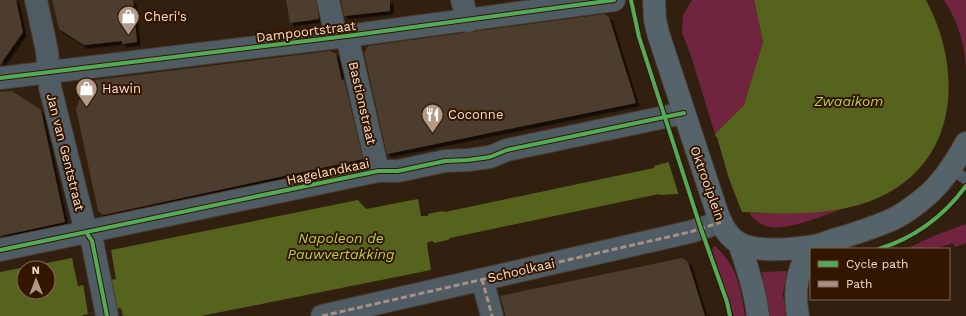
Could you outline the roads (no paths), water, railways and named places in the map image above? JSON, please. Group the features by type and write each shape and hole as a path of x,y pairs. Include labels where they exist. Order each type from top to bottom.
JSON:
{"main road":[{"name":"Oktrooiplein","path":"654,0 655,20 658,33 712,200 721,222 728,233 739,243"},
{"path":"813,248 886,222 906,212 926,197 940,182 958,174 966,143"},
{"path":"739,243 756,248 810,248"},
{"path":"739,243 750,274 756,298 758,316"},
{"path":"798,316 796,286 800,268 810,253"}],"street":[{"name":"Jan van Gentstraat","path":"36,0 47,50 52,92 86,232 92,241 107,316"},
{"name":"Dampoortstraat","path":"328,0 342,37"},
{"path":"462,0 468,21"},
{"name":"Dampoortstraat","path":"0,78 468,21 614,0"},
{"name":"Bastionstraat","path":"342,37 378,171"},
{"name":"Hagelandkaai","path":"0,250 378,171 398,171 446,161 490,157 508,150 684,113"},
{"name":"Schoolkaai","path":"322,316 482,278 690,232 721,222"},
{"path":"482,278 492,316"}],"water":[{"path":"754,0 926,0 939,29 946,59 949,88 945,117 936,144 920,167 898,187 868,202 853,207 821,212 742,212 729,179 678,194 659,194 450,238 448,240 434,243 433,241 428,242 427,244 431,270 201,316 123,316 121,308 83,316 0,316 0,272 16,269 16,300 56,300 56,261 72,258 78,286 116,279 111,250 358,200 366,209 418,199 421,216 428,216 428,214 442,211 445,212 654,168 654,166 719,148 715,134 744,105 763,42"}],"place":[{"name":"Cheri's","path":"129,36"},
{"name":"Hawin","path":"87,108"},
{"name":"Coconne","path":"432,134"}],"water label":[{"name":"Zwaaikom","path":"849,101"},
{"name":"Napoleon de Pauwvertakking","path":"341,246"}]}
